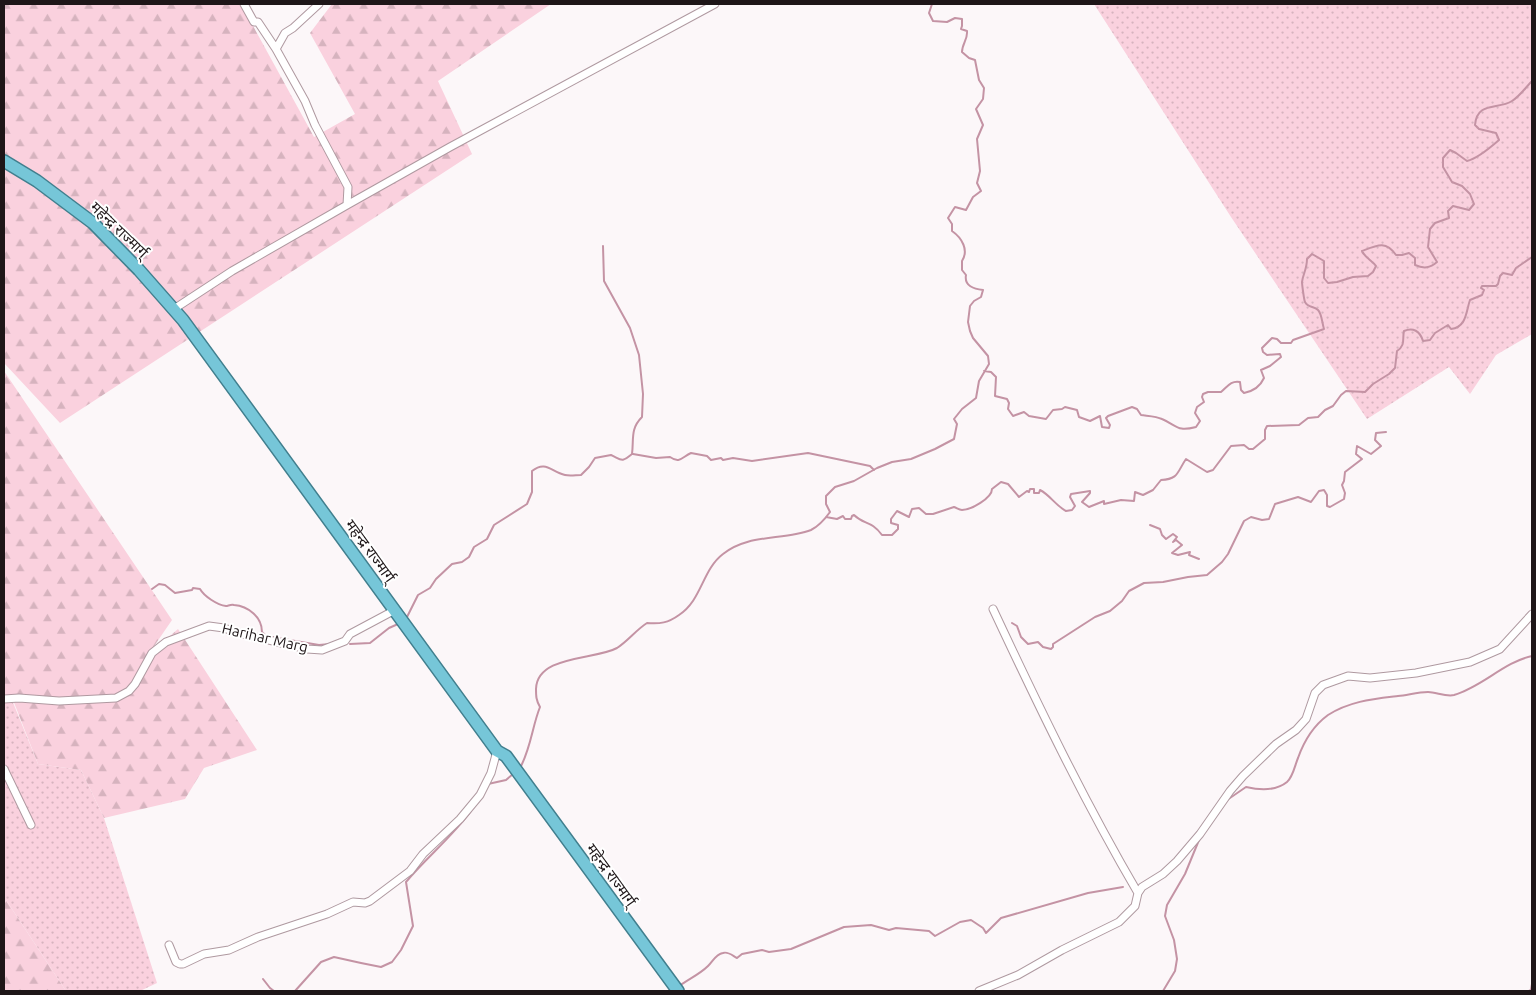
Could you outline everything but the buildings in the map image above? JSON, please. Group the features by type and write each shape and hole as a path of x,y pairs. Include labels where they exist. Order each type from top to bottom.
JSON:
{"highway":[{"name":"महेन्द्र राज्मार्ग्","path":"4,161 37,181 93,223 174,309 395,610 454,694 526,784 678,991"}],"street":[{"path":"244,4 254,22 258,22 276,48 305,101 315,125 348,187 347,205"},
{"path":"276,48 285,33 294,28 319,4"},
{"path":"174,309 232,271 347,205 450,147 715,4"},
{"path":"993,609 1072,775 1138,893"},
{"name":"Harihar Marg","path":"4,699 19,698 59,701 116,698 135,684 152,653 166,642 209,626 307,649 322,650 345,641 350,634 395,610"},
{"path":"979,991 1000,988 1018,975 1062,950 1119,922 1135,906 1138,893 1142,887 1163,874 1177,861 1243,776 1276,744 1296,730 1306,719 1315,693 1323,685 1348,676 1370,678 1416,673 1470,662 1500,648 1532,614"},
{"path":"169,945 176,962 180,964 204,954 229,950 258,937 327,914 353,902 365,903 370,901 410,871 423,854 460,819 480,794 502,754"},
{"path":"4,769 31,825"}],"green space":[{"path":"4,4 241,4 314,137 355,114 310,33 332,4 551,4 438,81 472,154 60,423 4,363"},
{"path":"1094,4 1532,4 1532,334 1496,355 1470,394 1449,367 1367,419 1231,217"},
{"path":"4,371 172,620 148,655 178,629 257,750 204,768 185,799 104,818 81,770 38,764 13,700 4,700"},
{"path":"4,698 12,700 38,764 81,770 104,818 157,983 140,991 66,991 6,900 4,904"},
{"path":"6,900 66,991 4,991 4,904"}],"waterway":[{"path":"520,768 527,753 540,707 536,689 539,678 546,670 556,664 617,648 647,623 664,622 675,618 687,609 716,561 731,548 740,544 811,530 822,522 830,512 826,504 826,496 835,487 854,481 892,462 911,459 954,439 957,424 954,419 962,409 976,398 979,381 989,364 988,356 973,338 968,322 970,306 981,297 983,290 973,288 967,282 966,275 962,270 965,249 959,237 952,231 952,224 948,218 955,207 966,210 973,197 981,191 977,183 980,171 977,139 983,125 976,109 983,99 984,88 979,80 975,60 962,52 967,34 967,31 961,29 962,19 955,18 947,22 933,21 929,13 932,4"},
{"path":"984,371 991,372 996,377 995,396 1007,399 1009,403 1008,409 1013,416 1024,412 1029,416 1046,419 1053,410 1065,407 1077,410 1079,417 1090,421 1100,416 1102,427 1109,428 1110,425 1106,418 1108,416 1132,407 1137,409 1141,415 1160,418 1181,429 1196,427 1200,421 1195,413 1197,407 1204,402 1203,394 1221,392 1234,382 1240,382 1241,390 1244,393 1254,390 1261,384 1264,378 1261,370 1270,366 1281,357 1280,354 1267,355 1263,352 1262,348 1272,338 1277,339 1281,343 1291,343 1293,340 1324,329 1319,312 1305,302 1302,283 1307,259 1312,254 1324,261 1324,278 1328,283 1353,277 1368,276 1376,266 1362,251 1381,245 1389,247 1396,255 1409,253 1415,258 1415,265 1418,266 1432,266 1437,262 1428,247 1430,229 1435,223 1449,218 1448,211 1453,206 1469,210 1474,204 1470,194 1462,186 1452,182 1443,167 1443,158 1450,150 1467,161 1471,160 1499,140 1496,133 1479,129 1475,125 1477,117 1484,109 1512,101 1532,81"},
{"path":"406,619 418,595 430,588 436,579 452,564 462,562 469,557 474,547 487,539 494,525 527,504 532,492 532,471 545,467 560,474 581,475 595,458 611,455 623,460 632,454 634,430 642,417 643,394 639,355 630,328 604,281 603,246"},
{"path":"826,517 837,519 843,516 845,519 851,519 854,515 874,527 882,535 892,535 898,529 898,525 891,523 891,519 897,511 909,517 912,509 919,508 926,514 933,514 954,507 961,510 966,509 985,500 992,489 1001,482 1008,484 1019,497 1027,491 1029,492 1030,489 1034,489 1034,493 1039,493 1040,490 1066,511 1072,510 1075,506 1070,497 1071,494 1090,491 1082,502 1089,507 1104,501 1104,504 1121,500 1134,501 1135,492 1143,495 1153,490 1161,480 1174,476 1186,459 1207,472 1213,470 1231,446 1244,445 1249,449 1253,449 1265,439 1267,426 1299,425 1308,418 1318,417 1325,410 1333,406 1346,391 1365,392 1395,368 1397,351 1403,344 1404,331 1410,329 1416,331 1423,341 1430,340 1435,333 1448,325 1451,329 1456,328 1463,322 1470,300 1482,295 1484,290 1481,288 1482,286 1496,286 1503,273 1512,275 1516,268 1532,257"},
{"path":"1012,623 1017,626 1021,637 1028,644 1038,642 1043,647 1051,649 1053,644 1095,617 1110,611 1122,601 1129,591 1144,583 1207,575 1222,562 1228,554 1244,521 1251,517 1262,520 1269,519 1275,504 1298,497 1311,502 1319,491 1324,490 1327,495 1327,506 1330,507 1344,499 1345,493 1342,485 1345,472 1362,459 1356,454 1357,446 1371,454 1381,446 1375,440 1376,433 1386,432"},
{"path":"633,454 656,458 670,457 679,460 691,453 707,456 711,460 733,458 752,461 808,453 870,466 874,470"},
{"path":"1150,525 1160,529 1166,539 1173,534 1177,537 1173,542 1176,540 1182,545 1172,553 1178,555 1190,552 1189,555 1199,559"},
{"path":"152,589 159,584 165,585 175,593 192,590 193,588 200,589 219,604 239,606 249,610 257,617 262,632 266,636 319,645 330,644"},
{"path":"350,644 370,643 389,628 398,624"},
{"path":"1227,800 1246,787 1267,789 1278,787 1287,782 1310,734 1323,719 1336,710 1362,701 1420,692 1454,695 1512,664 1532,656"},
{"path":"488,784 506,780 513,774"},
{"path":"295,991 321,962 334,957 381,967 392,962 401,950 413,926 406,882 456,830 471,811"},
{"path":"1163,991 1175,971 1177,959 1174,940 1165,916 1167,905 1185,874 1199,840"},
{"path":"679,986 705,969 718,955 725,953 729,953 737,958 742,954 762,950 769,952 791,949 844,927 871,925 889,930 896,928 929,931 935,936 960,922 971,920 983,928 986,933 1001,918 1088,893 1123,887"},
{"path":"263,979 274,991"},
{"path":"1529,991 1532,984"}]}
